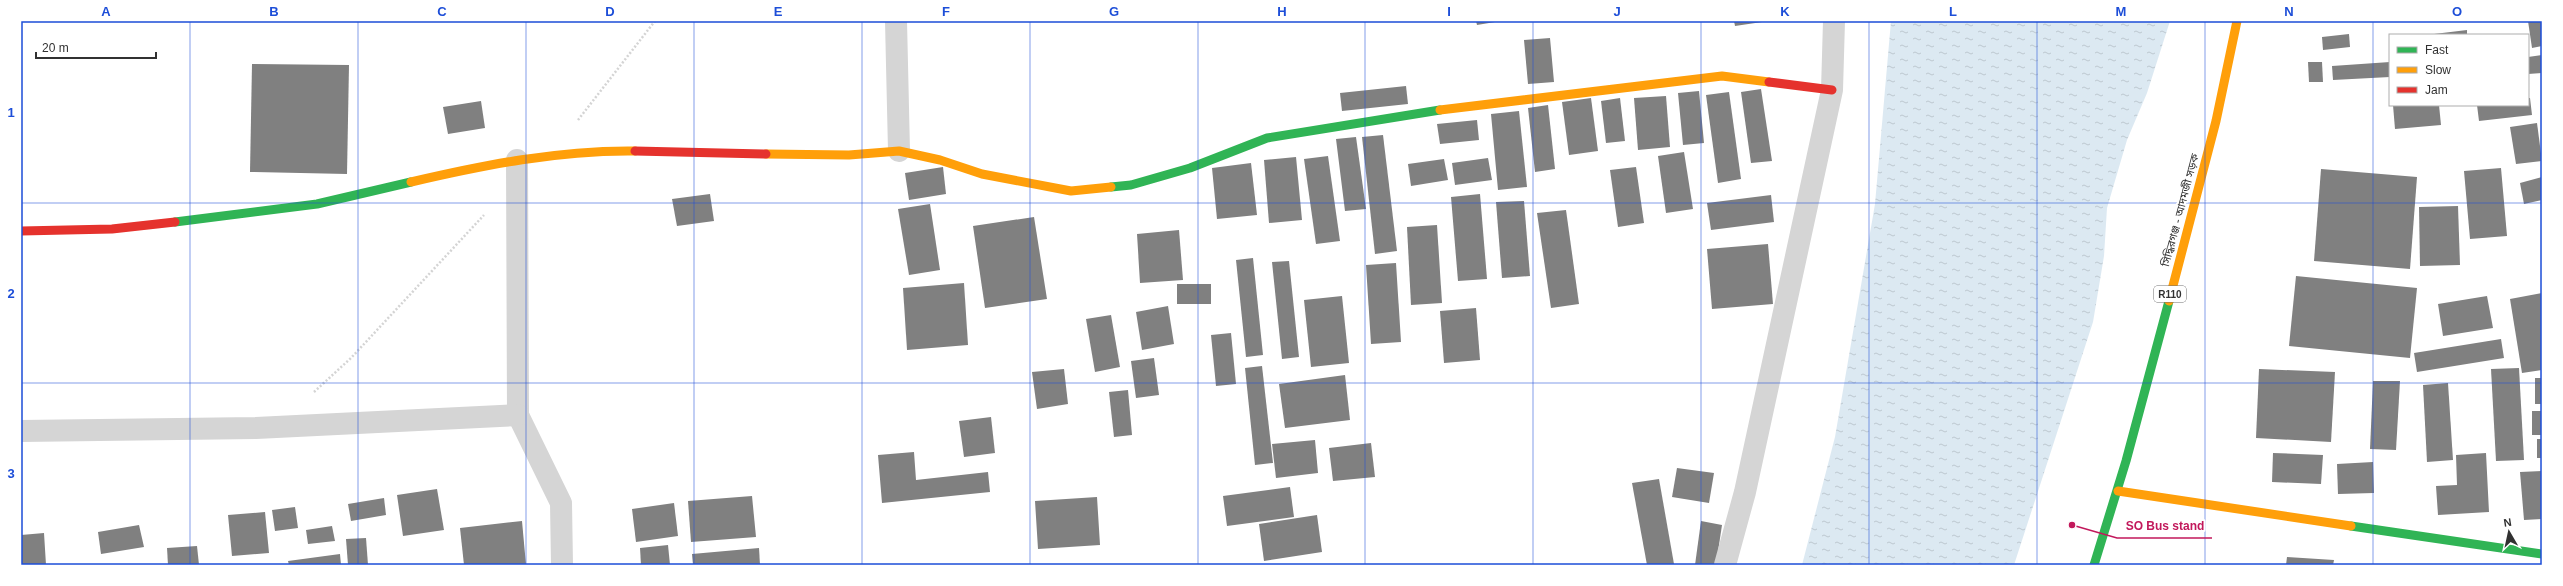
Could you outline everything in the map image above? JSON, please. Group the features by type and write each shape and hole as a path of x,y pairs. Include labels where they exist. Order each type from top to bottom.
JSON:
{"street":[{"path":"896,21 899,151"},
{"path":"1725,565 1745,492 1832,90 1834,21"},
{"name":"সিদ্ধিরগঞ্জ - আদমজী সড়ক","path":"2094,565 2118,491 2226,79 2237,21"},
{"path":"21,231 112,229 252,214 317,204 490,164 608,151 849,155 899,151 940,160 982,174 1071,191 1131,185 1190,168 1267,138 1326,127 1470,106 1722,76 1832,90"},
{"path":"517,160 518,415 562,503 562,565"},
{"path":"21,431 256,428 518,415"},
{"path":"2118,491 2542,554"}],"path":[{"path":"574,123 580,119 655,21"},
{"path":"307,396 351,358 485,214"}],"water":[{"path":"1891,21 2170,21 2147,93 2127,140 2107,208 2104,256 2093,322 2014,565 1802,565 1835,437 1875,204"}],"building":[{"path":"1476,21 1495,21 1495,22 1477,25"},
{"path":"1734,21 1762,21 1762,22 1735,26"},
{"path":"2528,21 2542,21 2542,46 2532,48"},
{"path":"2467,30 2467,34 2434,34"},
{"path":"2349,34 2350,47 2323,50 2322,37"},
{"path":"1550,38 1554,82 1528,84 1524,40"},
{"path":"2542,55 2542,73 2529,74 2529,57"},
{"path":"2308,62 2322,62 2323,82 2309,82"},
{"path":"2389,62 2389,77 2333,80 2332,66"},
{"path":"252,64 349,65 347,174 250,172"},
{"path":"1406,86 1408,104 1342,111 1340,93"},
{"path":"1761,89 1772,161 1751,163 1741,92"},
{"path":"1699,91 1704,143 1683,145 1678,93"},
{"path":"1729,92 1741,179 1718,183 1706,95"},
{"path":"1666,96 1670,147 1638,150 1634,98"},
{"path":"1591,98 1598,151 1569,155 1562,102"},
{"path":"1620,98 1625,141 1606,143 1601,101"},
{"path":"2530,98 2532,115 2479,121 2477,106 2529,106"},
{"path":"481,101 485,128 448,134 443,107"},
{"path":"1548,105 1555,169 1535,172 1528,108"},
{"path":"2393,106 2439,106 2441,125 2395,129"},
{"path":"1519,111 1527,187 1498,190 1491,114"},
{"path":"1477,120 1479,140 1440,144 1437,124"},
{"path":"2537,123 2542,161 2516,164 2510,127"},
{"path":"1383,135 1397,251 1375,254 1362,137"},
{"path":"1356,137 1366,209 1345,211 1336,139"},
{"path":"1684,152 1693,209 1666,213 1658,156"},
{"path":"1328,156 1340,241 1316,244 1304,159"},
{"path":"1296,157 1302,220 1269,223 1264,160"},
{"path":"1488,158 1492,180 1455,185 1452,163"},
{"path":"1444,159 1448,180 1411,186 1408,164"},
{"path":"1251,163 1257,215 1217,219 1212,168"},
{"path":"943,167 946,194 909,200 905,173"},
{"path":"1636,167 1644,223 1618,227 1610,170"},
{"path":"2501,168 2507,236 2470,239 2464,171"},
{"path":"2321,169 2417,177 2410,269 2314,261"},
{"path":"2542,177 2542,200 2524,204 2520,183"},
{"path":"710,194 714,221 677,226 672,199"},
{"path":"1480,194 1487,279 1458,281 1451,197"},
{"path":"1771,195 1774,222 1711,230 1707,203"},
{"path":"1524,201 1530,276 1502,278 1496,202"},
{"path":"930,204 940,270 909,275 898,209"},
{"path":"2458,206 2460,265 2420,266 2419,207"},
{"path":"1566,210 1579,304 1551,308 1537,213"},
{"path":"1034,217 1047,299 985,308 973,226"},
{"path":"1437,225 1442,303 1411,305 1407,227"},
{"path":"1179,230 1183,280 1140,283 1137,234"},
{"path":"1768,244 1773,304 1712,309 1707,249"},
{"path":"1253,258 1263,355 1246,357 1236,260"},
{"path":"1289,261 1299,357 1282,359 1272,262"},
{"path":"1396,263 1401,342 1371,344 1366,265"},
{"path":"2296,276 2417,288 2410,358 2289,346"},
{"path":"964,283 968,345 907,350 903,288"},
{"path":"1177,284 1211,284 1211,304 1177,304"},
{"path":"2542,293 2542,370 2522,373 2510,299"},
{"path":"1342,296 1349,363 1311,367 1304,300"},
{"path":"2487,296 2493,328 2443,336 2438,304"},
{"path":"1168,306 1174,344 1142,350 1136,312"},
{"path":"1476,308 1480,360 1444,363 1440,311"},
{"path":"1111,315 1120,367 1095,372 1086,319"},
{"path":"1231,333 1236,384 1216,386 1211,335"},
{"path":"2501,339 2504,358 2417,372 2414,353"},
{"path":"1154,358 1159,395 1136,398 1131,361"},
{"path":"1262,366 1273,463 1255,465 1245,368"},
{"path":"2519,368 2524,460 2496,461 2491,369"},
{"path":"1064,369 1068,404 1037,409 1032,372"},
{"path":"2259,369 2335,372 2331,442 2256,438"},
{"path":"1345,375 1350,420 1285,428 1279,384"},
{"path":"2535,378 2542,378 2542,404 2535,404"},
{"path":"2373,381 2400,381 2396,450 2370,449"},
{"path":"2448,383 2453,460 2427,462 2423,385"},
{"path":"1128,390 1132,435 1114,437 1109,392"},
{"path":"2532,411 2542,411 2542,435 2532,435"},
{"path":"991,417 995,453 964,457 959,421"},
{"path":"2537,439 2542,439 2542,458 2537,458"},
{"path":"1315,440 1318,473 1276,478 1272,444"},
{"path":"1371,443 1375,477 1333,481 1329,448"},
{"path":"914,452 916,480 988,472 990,492 882,503 878,455"},
{"path":"2273,453 2323,455 2321,484 2272,482"},
{"path":"2486,453 2489,512 2438,515 2436,486 2457,485 2456,455"},
{"path":"2373,462 2374,493 2338,494 2337,464"},
{"path":"1677,468 1714,473 1709,503 1672,497"},
{"path":"2542,471 2542,519 2524,520 2520,472"},
{"path":"1659,479 1674,564 1647,565 1632,483"},
{"path":"1290,487 1294,517 1227,526 1223,496"},
{"path":"437,489 444,530 403,536 397,495"},
{"path":"752,496 756,537 691,542 688,501"},
{"path":"1097,497 1100,545 1038,549 1035,501"},
{"path":"384,498 386,515 351,521 348,504"},
{"path":"674,503 678,536 636,542 632,509"},
{"path":"295,507 298,528 275,531 272,510"},
{"path":"265,512 269,553 232,556 228,515"},
{"path":"1317,515 1322,552 1264,561 1259,524"},
{"path":"522,521 526,565 464,565 460,528"},
{"path":"1701,521 1722,525 1716,565 1695,565"},
{"path":"139,525 144,547 101,554 98,532"},
{"path":"332,526 335,541 308,544 306,530"},
{"path":"44,533 46,565 21,565 21,535"},
{"path":"366,538 368,565 348,565 346,539"},
{"path":"668,545 670,565 641,565 640,548"},
{"path":"197,546 199,565 168,565 167,548"},
{"path":"759,548 760,565 693,565 692,554"},
{"path":"340,554 341,565 289,565 288,561"},
{"path":"2287,557 2334,560 2333,565 2286,565"}],"traffic: fast":[{"path":"1111,187 1131,185 1190,168 1267,138 1440,110"},
{"path":"175,222 317,204 411,182"},
{"path":"2094,565 2126,461 2169,301"},
{"path":"2351,526 2542,554"}],"traffic: slow":[{"path":"2169,301 2216,121 2237,21"},
{"path":"1440,110 1722,76 1769,82"},
{"path":"411,182 494,164 550,156 607,151 635,151"},
{"path":"766,154 849,155 899,151 940,160 982,174 1071,191 1111,187"},
{"path":"2118,491 2351,526"}],"traffic: jam":[{"path":"1769,82 1832,90"},
{"path":"635,151 766,154"},
{"path":"21,231 112,229 175,222"}],"place":[{"name":"SO Bus stand","path":"2072,525"}]}
